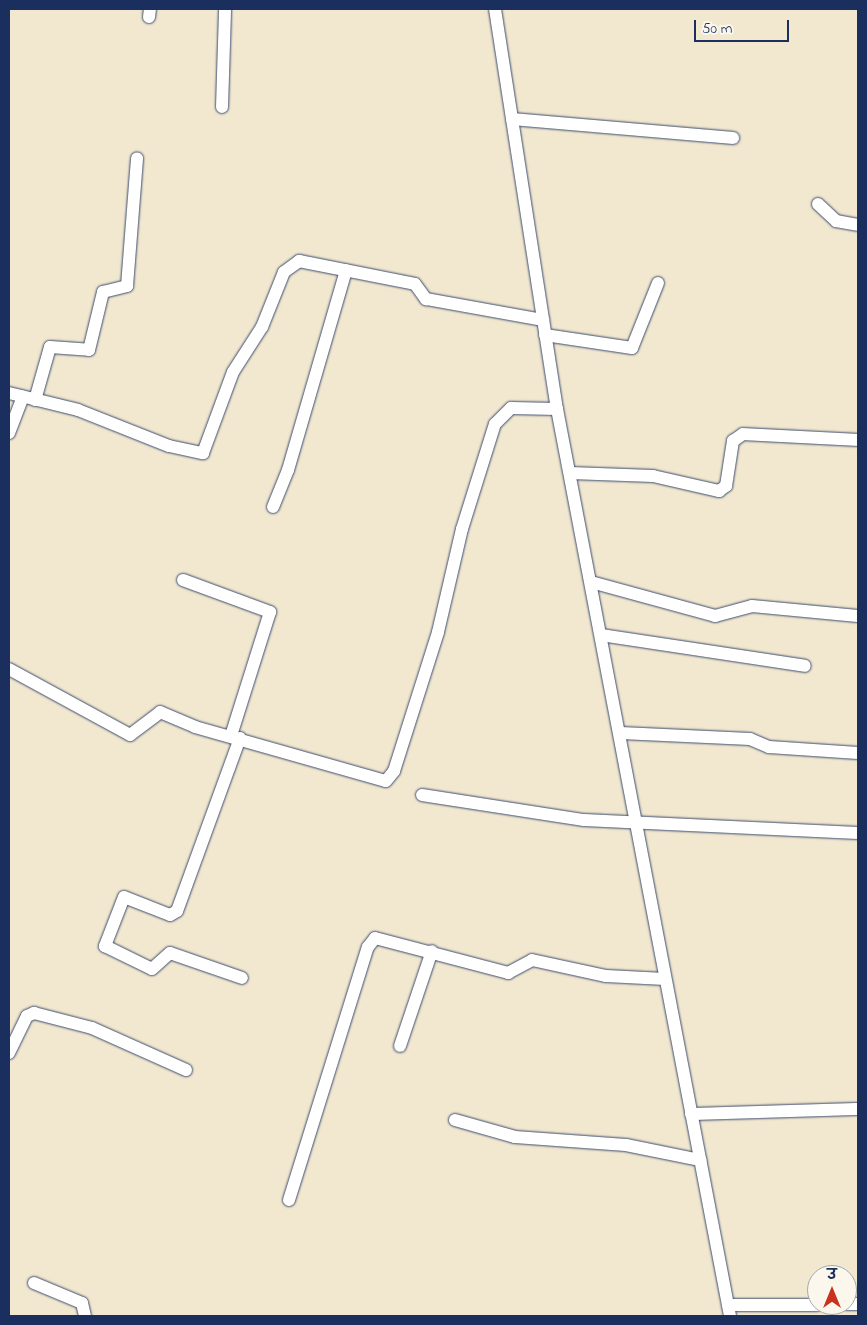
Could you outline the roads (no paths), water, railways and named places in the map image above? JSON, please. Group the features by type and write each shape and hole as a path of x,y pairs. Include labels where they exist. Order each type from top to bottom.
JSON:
{"street":[{"path":"222,106 225,9"},
{"path":"494,9 557,409 638,820 665,979 729,1311 807,1306"},
{"path":"512,119 732,138"},
{"path":"9,433 29,398 50,347 89,350 103,292 127,286 137,158"},
{"path":"818,204 836,221 858,226"},
{"path":"9,393 203,453 224,390 262,327 284,272 294,263 306,260 415,284 426,299 544,320"},
{"path":"273,507 288,470 346,270"},
{"path":"546,335 632,348 658,283"},
{"path":"9,669 130,735 137,734 157,711 379,781 388,780 438,632 462,529 496,424 511,408 557,409"},
{"path":"570,473 653,476 719,491 726,486 733,440 743,434 858,440"},
{"path":"183,580 270,612 235,737 177,911 170,915 124,897 105,946 152,969 170,953 242,978"},
{"path":"591,582 714,616 752,606 858,616"},
{"path":"601,635 805,666"},
{"path":"621,733 750,739 769,747 858,753"},
{"path":"422,795 584,820 638,820 858,833"},
{"path":"289,1200 368,946 381,937 508,973 532,960 606,976 665,979"},
{"path":"400,1046 432,951"},
{"path":"9,1052 26,1016 34,1013 92,1028 186,1070"},
{"path":"691,1114 858,1109"},
{"path":"455,1120 515,1137 626,1144 700,1160"},
{"path":"34,1283 82,1303 85,1316"}]}
